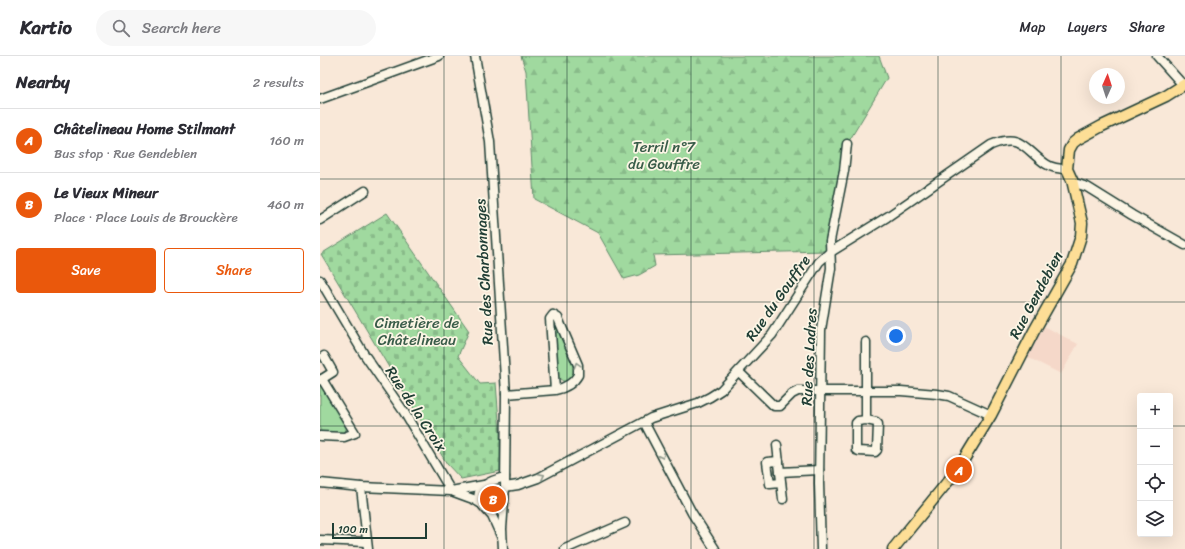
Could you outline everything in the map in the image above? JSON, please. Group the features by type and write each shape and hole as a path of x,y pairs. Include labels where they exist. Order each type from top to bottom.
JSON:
{"main road":[{"name":"Rue Gendebien","path":"893,549 958,469 990,415 1072,264 1081,236 1082,223 1067,169 1069,150 1072,143 1166,96 1184,84"}],"street":[{"path":"320,99 439,56"},
{"name":"Rue des Charbonnages","path":"475,56 490,142 506,394 503,549"},
{"path":"1157,56 1184,84"},
{"name":"Rue du Gouffre","path":"505,487 518,485 538,478 658,415 698,402 721,390 772,335 819,262 829,253 887,217 985,149 1005,140 1018,142 1046,164 1058,169 1067,169"},
{"name":"Rue des Ladres","path":"821,549 819,470 821,330 831,268 829,253 830,241 844,171 847,144"},
{"path":"1072,184 1087,187 1185,245"},
{"path":"320,220 365,191"},
{"name":"Rue de la Croix","path":"320,280 364,354 404,412 452,492"},
{"path":"506,394 555,390 562,389 576,379 579,371 578,366 558,318 553,315 550,319 555,390"},
{"path":"866,342 866,420"},
{"path":"320,436 344,437 355,433 321,379 333,372 324,356"},
{"path":"739,372 774,406 780,406 792,394 798,391 901,391 949,396 990,415"},
{"path":"644,422 692,512 715,549"},
{"path":"777,445 783,499"},
{"path":"778,461 768,462 770,484 781,483"},
{"path":"780,472 819,470"},
{"path":"452,492 484,485 505,477"},
{"path":"320,483 361,487 452,492 467,496 489,507 496,506 504,497"},
{"path":"484,485 479,493 482,504 492,516 503,538"},
{"path":"320,540 367,545 361,487"},
{"path":"565,549 625,523"}],"shaded area":[{"path":"1044,326 1078,344 1061,374 1027,357"}],"green space":[{"name":"Terril n°7 du Gouffre","path":"521,56 879,56 887,78 849,141 827,251 653,255 655,266 639,275 624,279 598,233 534,199 526,71"},
{"name":"Cimetière de Châtelineau","path":"387,213 469,331 458,356 480,384 496,383 500,434 500,471 461,479 447,464 321,254"},
{"path":"557,324 575,364 577,374 569,382 565,382 557,376 553,326"},
{"path":"320,384 323,386 347,426 345,433 342,435 320,434"}],"place":[{"name":"Châtelineau Home Stilmant","path":"959,470"},
{"name":"Le Vieux Mineur","path":"493,499"}]}
